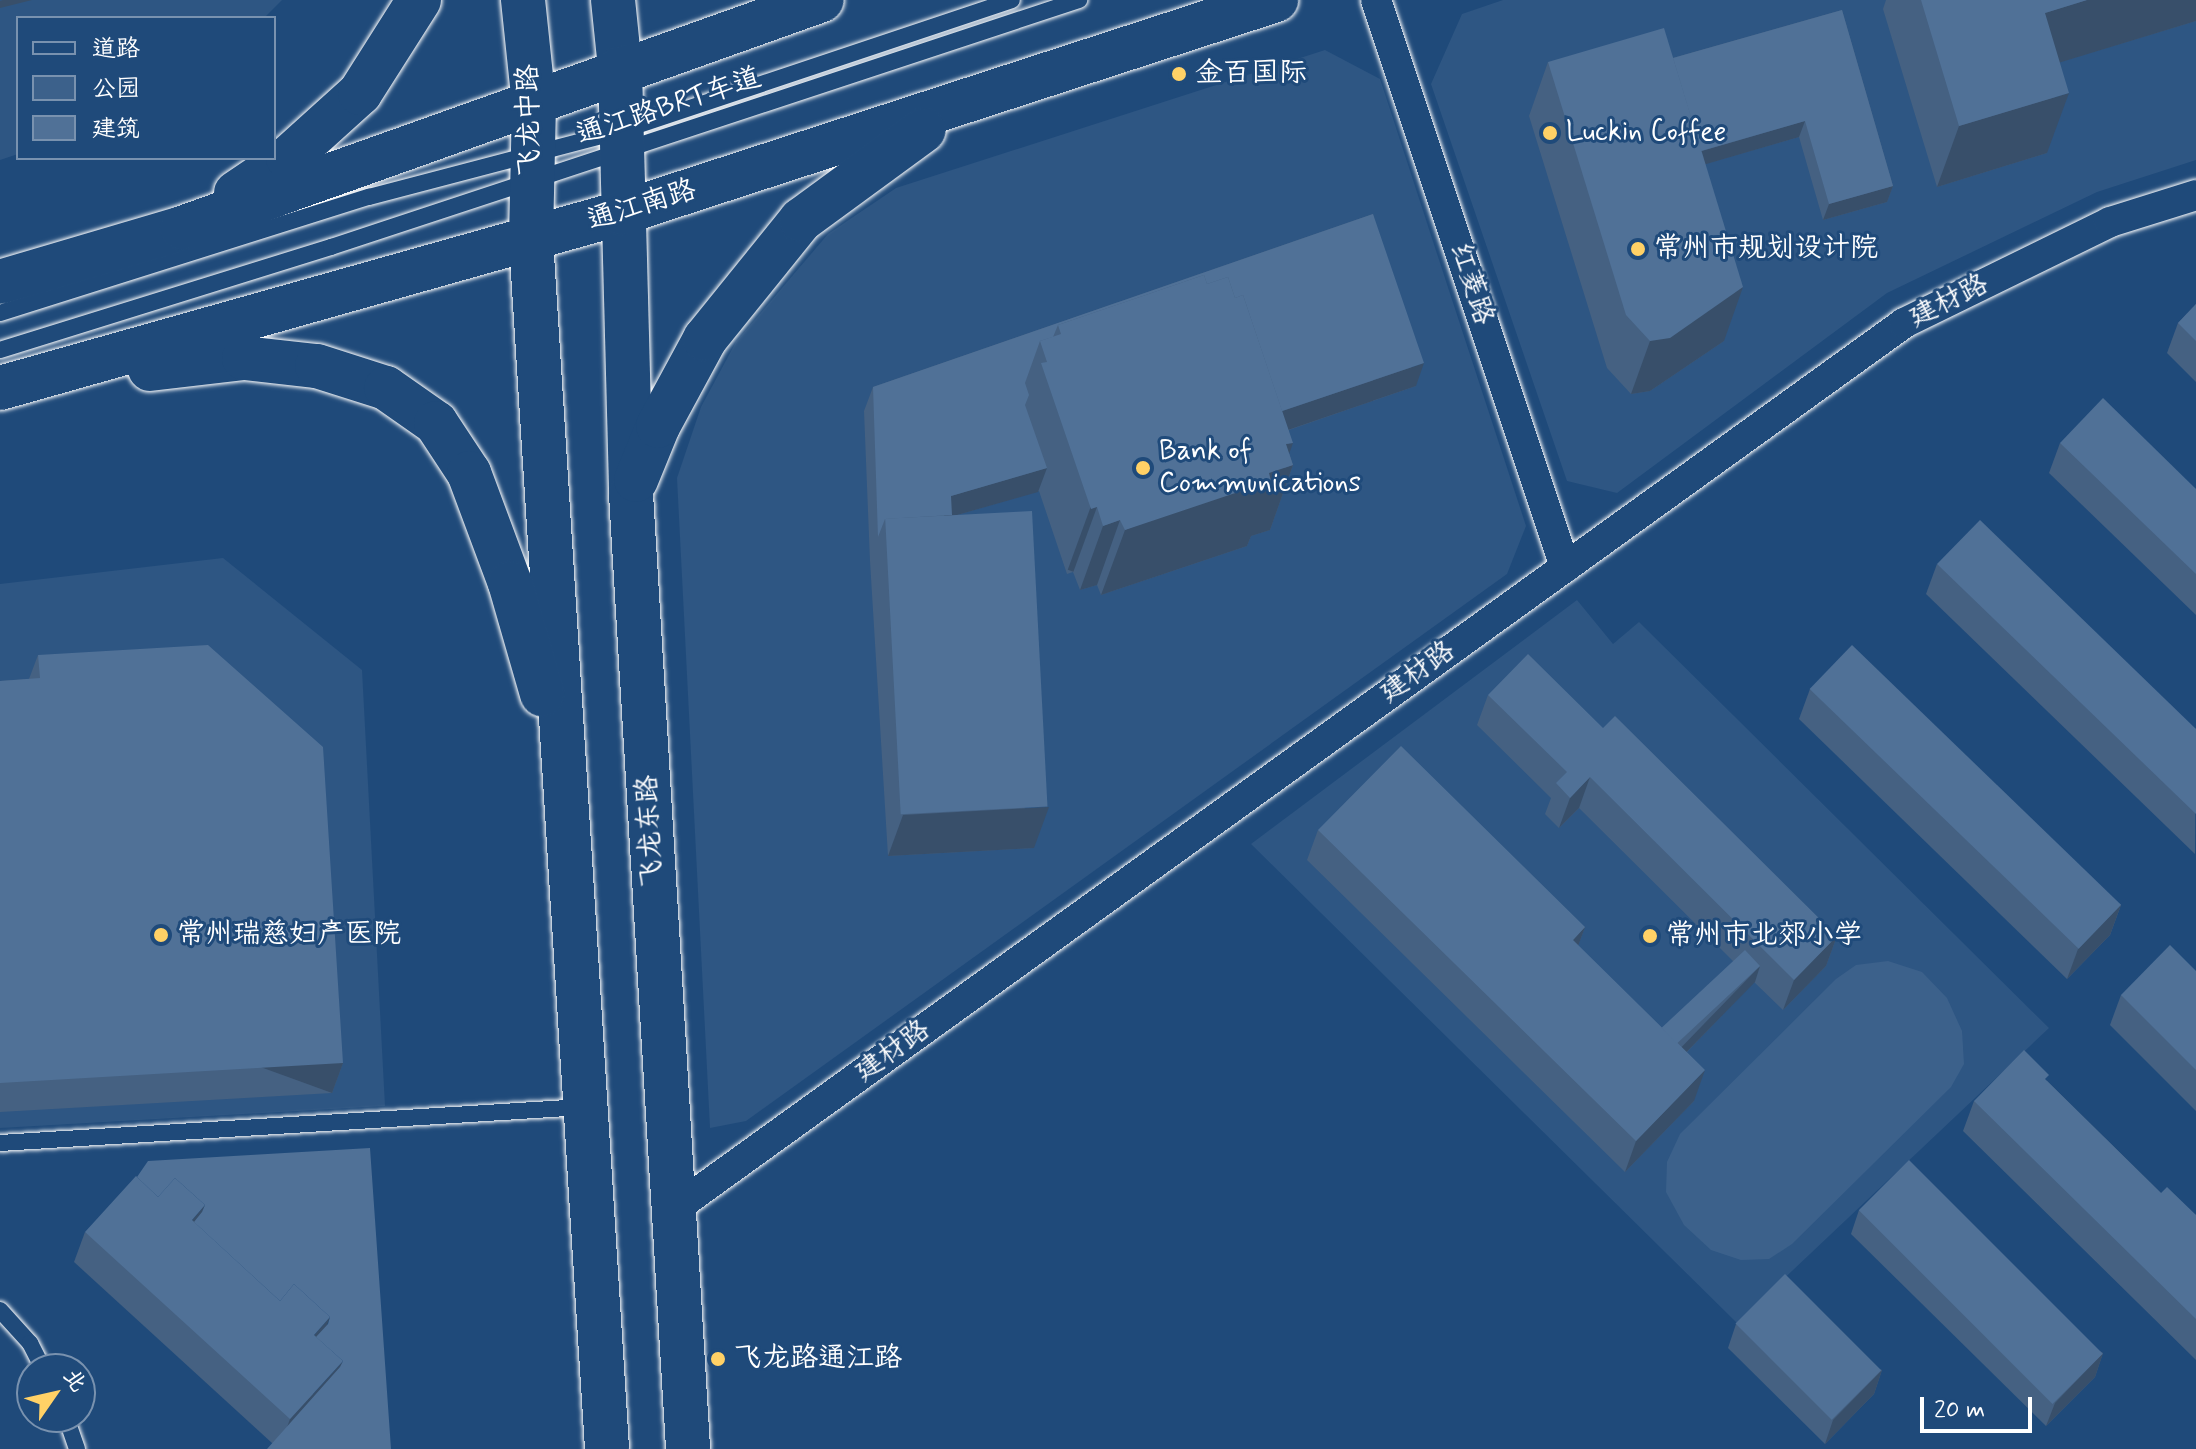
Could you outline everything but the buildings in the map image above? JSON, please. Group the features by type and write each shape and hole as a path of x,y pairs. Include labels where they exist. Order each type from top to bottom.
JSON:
{"main road":[{"path":"182,228 288,158 360,93 419,0"},
{"name":"飞龙中路","path":"523,0 534,105 531,240"},
{"path":"613,0 620,68 621,213"},
{"path":"0,282 182,228 534,105 620,68 822,0"},
{"name":"通江南路","path":"3,375 531,240 952,109 1276,0"},
{"path":"631,494 658,426 705,339 801,220 952,109"},
{"name":"飞龙东路","path":"621,213 631,494 688,1449"},
{"path":"531,240 607,1449"},
{"path":"3,375 244,358 317,366 386,388 436,423 469,473 510,583 564,769"}],"street":[{"name":"红菱路","path":"1376,0 1565,567"},
{"name":"建材路","path":"673,1210 1904,323 2110,222 2196,195"}],"lane":[{"name":"通江路BRT车道","path":"3,375 532,166 621,140 1012,0"},
{"name":"通江路BRT车道","path":"0,313 532,166 1079,0"},
{"path":"0,1143 586,1107"},
{"path":"0,1310 30,1343 35,1353"}],"shaded area":[{"path":"0,0 282,0 266,16 16,16 16,155 0,160"},
{"path":"1503,0 2196,0 2196,160 2097,192 1887,293 1617,493 1567,481 1431,84 1462,14"},
{"path":"1325,50 1380,79 1526,526 1507,574 746,1121 710,1128 677,478 701,407 736,342 828,234 896,188"},
{"name":"常州瑞慈妇产医院","path":"223,558 362,670 385,1106 0,1128 0,584"},
{"name":"常州市北郊小学","path":"1577,600 1613,644 1639,622 2049,1028 1737,1323 1251,844"}],"green space":[{"path":"1888,961 1922,972 1947,998 1962,1031 1964,1064 1951,1087 1792,1244 1769,1259 1741,1260 1711,1250 1684,1225 1666,1192 1667,1162 1680,1134 1836,979 1856,965"}],"place":[{"name":"金百国际","path":"1179,74"},
{"name":"Luckin Coffee","path":"1550,133"},
{"name":"常州市规划设计院","path":"1638,249"},
{"name":"Bank of Communications","path":"1143,468"},
{"name":"常州瑞慈妇产医院","path":"161,935"},
{"name":"常州市北郊小学","path":"1650,936"},
{"name":"飞龙路通江路","path":"718,1359"}]}
